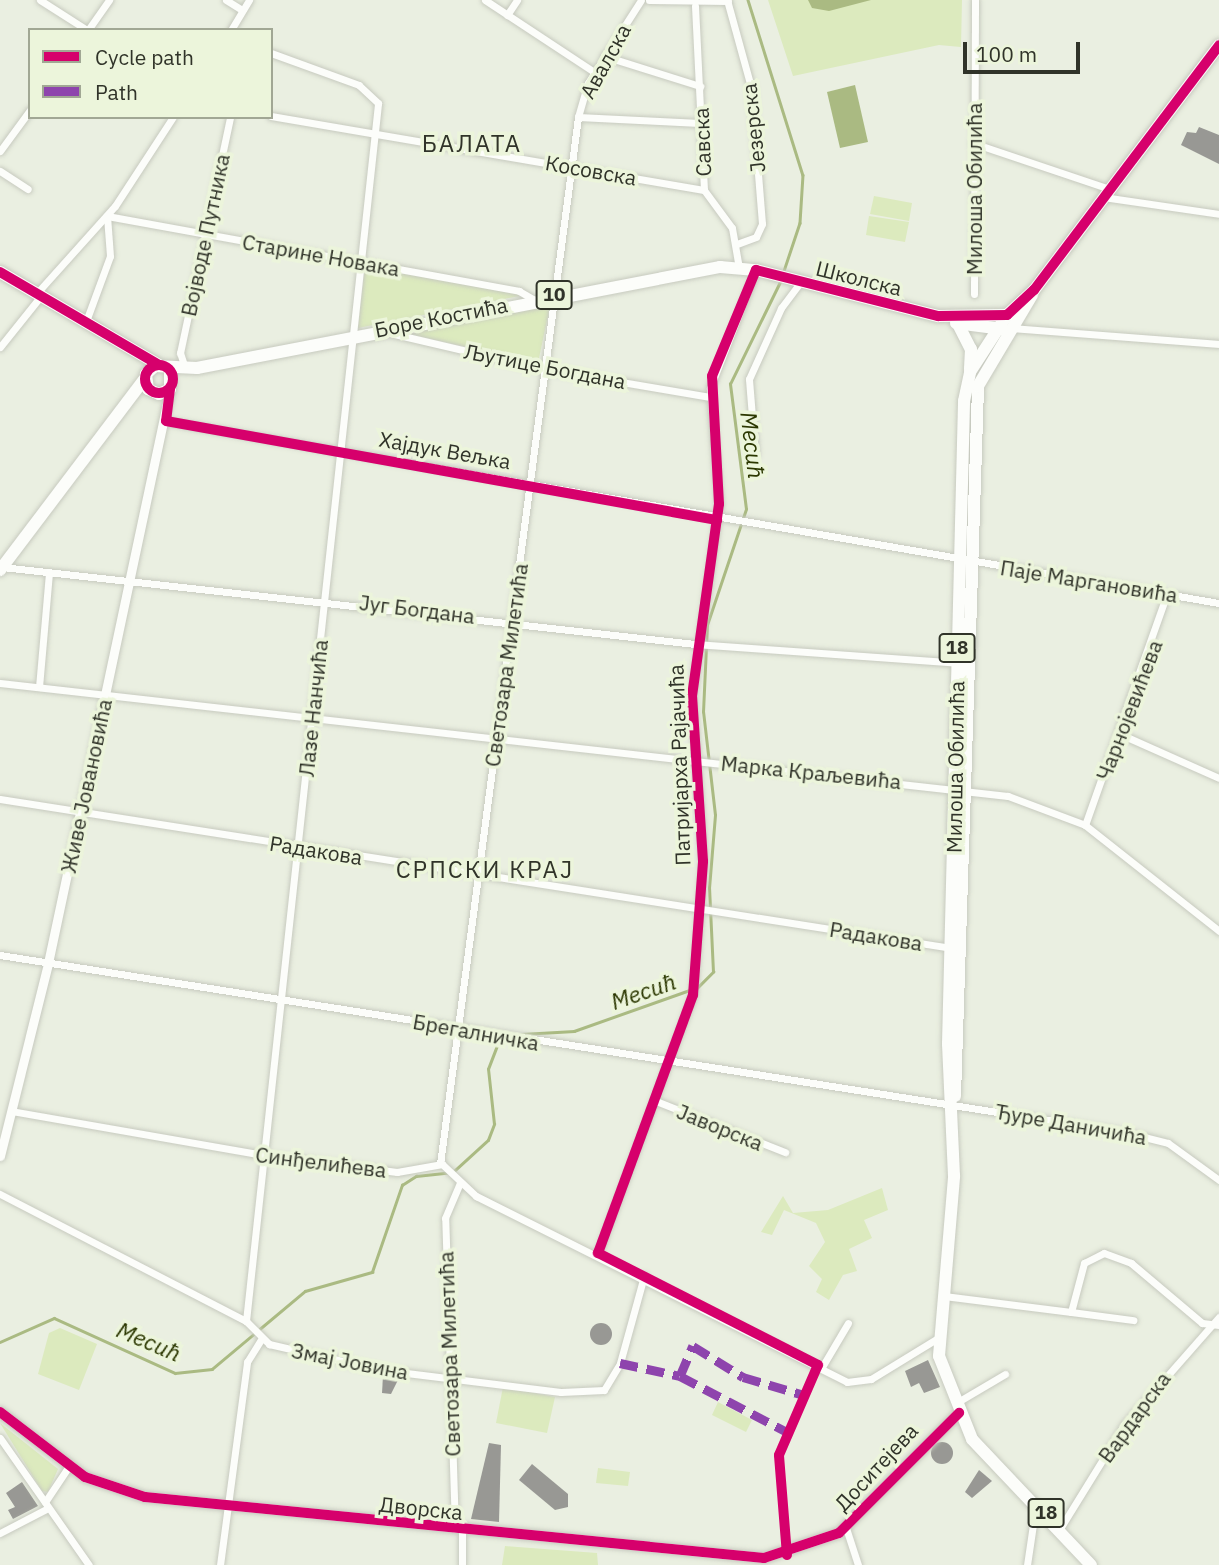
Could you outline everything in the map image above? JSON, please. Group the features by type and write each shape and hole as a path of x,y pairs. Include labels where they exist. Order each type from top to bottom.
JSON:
{"main road":[{"path":"1005,324 1219,45"},
{"name":"Боре Костића","path":"165,367 190,368 555,295 739,268 772,275"},
{"path":"0,272 137,358 165,367"},
{"name":"Школска","path":"772,275 938,316 1005,324"},
{"name":"Школска","path":"938,316 958,324 1005,324"},
{"name":"18","path":"958,324 971,349 970,372"},
{"name":"Милоша Обилића","path":"944,1296 954,1176 953,1103 970,372 1005,324"},
{"name":"Милоша Обилића","path":"962,788 957,663 967,561 978,386 1005,324"},
{"path":"137,358 145,376 164,390"},
{"path":"1,568 145,376 165,367"},
{"path":"164,390 165,367"},
{"name":"Боре Костића","path":"164,390 190,368"},
{"name":"10","path":"126,403 164,390"},
{"name":"18","path":"944,1296 938,1338 957,1408 982,1452 1061,1527 1091,1565"},
{"name":"Доситејева","path":"778,1561 846,1528 957,1408"},
{"name":"Дворска","path":"0,1412 69,1466 125,1492 228,1509 778,1561"}],"street":[{"path":"40,0 84,28"},
{"path":"88,28 109,0"},
{"path":"226,0 242,10"},
{"path":"233,28 249,0"},
{"path":"485,0 594,72"},
{"path":"507,15 517,0"},
{"name":"Авалска","path":"572,167 578,117 594,72 641,0"},
{"path":"649,0 695,6 727,1"},
{"name":"Милоша Обилића","path":"974,294 975,0"},
{"name":"Језерска","path":"727,1 751,87 762,224 756,237 737,244"},
{"name":"Савска","path":"695,6 704,190 737,244 739,268"},
{"name":"Лазе Нанчића","path":"248,1324 280,1000 313,721 323,599 342,452 375,132 375,95 273,54"},
{"path":"604,56 700,86"},
{"path":"0,151 28,113"},
{"name":"Косовска","path":"273,116 704,190"},
{"path":"578,117 700,123"},
{"path":"0,347 38,296 107,216 172,119"},
{"name":"Војводе Путника","path":"180,353 230,119"},
{"path":"973,143 1106,193 1219,214"},
{"name":"Светозара Милетића","path":"440,1164 572,167"},
{"path":"0,171 28,189"},
{"path":"85,324 110,256 107,216"},
{"name":"Старине Новака","path":"107,216 360,262 533,299"},
{"name":"Патријарха Рајачића","path":"598,1253 674,1060 693,995 702,910 703,849 697,644 717,520 710,397 756,270"},
{"name":"Школска","path":"755,454 750,379 781,308 796,282"},
{"path":"1005,324 1219,344"},
{"name":"Љутице Богдана","path":"384,328 547,369 710,397"},
{"path":"165,367 180,353 190,368"},
{"path":"164,390 166,418"},
{"name":"Хајдук Вељка","path":"166,418 750,527 967,561"},
{"name":"Живе Јовановића","path":"0,1156 48,963 166,418"},
{"name":"Паје Маргановића","path":"967,561 1219,603"},
{"name":"Југ Богдана","path":"1,568 323,599 697,644 957,663"},
{"path":"39,687 49,572"},
{"name":"Чарнојевићева","path":"1085,825 1120,734 1167,594"},
{"name":"Марка Краљевића","path":"0,683 313,721 962,788 1035,803 1085,825 1219,931"},
{"path":"1120,734 1219,778"},
{"name":"Радакова","path":"0,799 957,948"},
{"name":"Брегалничка","path":"0,955 507,1035 521,1042 674,1060 953,1103"},
{"name":"Јаворска","path":"656,1101 785,1152"},
{"name":"Ђуре Даничића","path":"953,1103 1155,1138 1219,1180"},
{"name":"Синђелићева","path":"11,1111 264,1155 397,1172 440,1164"},
{"path":"440,1164 449,1168 458,1180 484,1201 598,1253 847,1382 871,1379 938,1338"},
{"name":"Светозара Милетића","path":"458,1180 445,1218 448,1378 462,1565"},
{"name":"Змај Јовина","path":"0,1194 248,1324 259,1338 307,1356 448,1378 561,1392 604,1390 613,1384 644,1276"},
{"path":"1071,1312 1089,1257 1104,1253 1131,1264 1215,1325"},
{"path":"944,1296 1133,1320"},
{"name":"Вардарска","path":"1061,1527 1124,1424 1215,1325 1219,1317"},
{"path":"822,1367 848,1324"},
{"path":"220,1565 247,1362 259,1338"},
{"path":"957,1408 1005,1374"},
{"path":"0,1438 89,1565"},
{"path":"0,1534 47,1505 69,1466"},
{"path":"1027,1565 1036,1504"},
{"path":"846,1528 858,1565"}],"shaded area":[{"path":"768,0 962,0 961,47 939,45 793,76"},
{"path":"808,0 871,0 829,11 812,8"},
{"path":"855,85 868,142 840,148 827,92"},
{"path":"874,196 912,203 909,221 870,214"},
{"path":"869,216 909,222 905,242 866,235"},
{"path":"365,267 518,293 519,296 358,328"},
{"path":"550,306 538,363 400,332"},
{"path":"882,1188 888,1210 864,1220 872,1238 849,1249 857,1271 843,1275 829,1300 816,1292 822,1279 809,1266 825,1242 816,1223 784,1210 772,1235 761,1232 783,1196 793,1213 828,1210"},
{"path":"60,1328 97,1344 79,1390 38,1374 49,1333"},
{"path":"503,1387 555,1397 547,1433 496,1423"},
{"path":"718,1402 752,1420 746,1432 712,1415"},
{"path":"0,1423 58,1469 48,1492 42,1491"},
{"path":"598,1468 630,1472 628,1486 596,1483"},
{"path":"505,1546 597,1553 598,1565 502,1565"}],"building":[{"path":"1199,127 1219,135 1219,164 1181,145 1187,132 1196,133"},
{"path":"601,1323 609,1326 612,1334 609,1342 601,1345 593,1342 590,1334 593,1326"},
{"path":"928,1360 940,1387 924,1393 919,1383 911,1387 905,1371"},
{"path":"383,1376 399,1378 391,1394 382,1393"},
{"path":"942,1442 950,1445 953,1453 950,1461 942,1464 934,1461 931,1453 934,1445"},
{"path":"489,1443 501,1445 499,1522 471,1519"},
{"path":"532,1464 568,1494 568,1507 555,1510 519,1480"},
{"path":"979,1470 992,1481 972,1498 965,1492"},
{"path":"22,1482 38,1506 13,1519 8,1510 15,1507 6,1493"}],"waterway":[{"name":"Месић","path":"748,0 803,175 800,223 783,274"},
{"name":"Месић","path":"697,988 713,972 709,888 715,815 703,712 707,625 746,509 730,384 781,280"},
{"name":"Месић","path":"522,1034 574,1031 690,990"},
{"name":"Месић","path":"0,1342 54,1318 175,1373 212,1369 305,1291 372,1272 402,1185 416,1176 453,1172 488,1140 494,1124 488,1069 497,1045 510,1039"}],"marked path":[{"path":"680,1376 693,1346 743,1377 804,1395"},
{"path":"620,1363 680,1376 785,1431"}],"cycle path":[{"path":"787,1555 779,1455 818,1365 598,1253 693,995 703,861 692,696 719,504 712,376 756,270 938,316 1007,315 1034,290 1219,45"},
{"path":"0,272 159,365"},
{"path":"159,365 169,369 173,379 169,389 159,393 149,389 145,379 149,369 159,365"},
{"path":"170,389 166,421 717,520"},
{"path":"0,1412 85,1477 145,1497 764,1558 839,1533 959,1413"}],"district":[{"name":"БАЛАТА","path":"472,144"},
{"name":"СРПСКИ КРАЈ","path":"485,870"}]}
